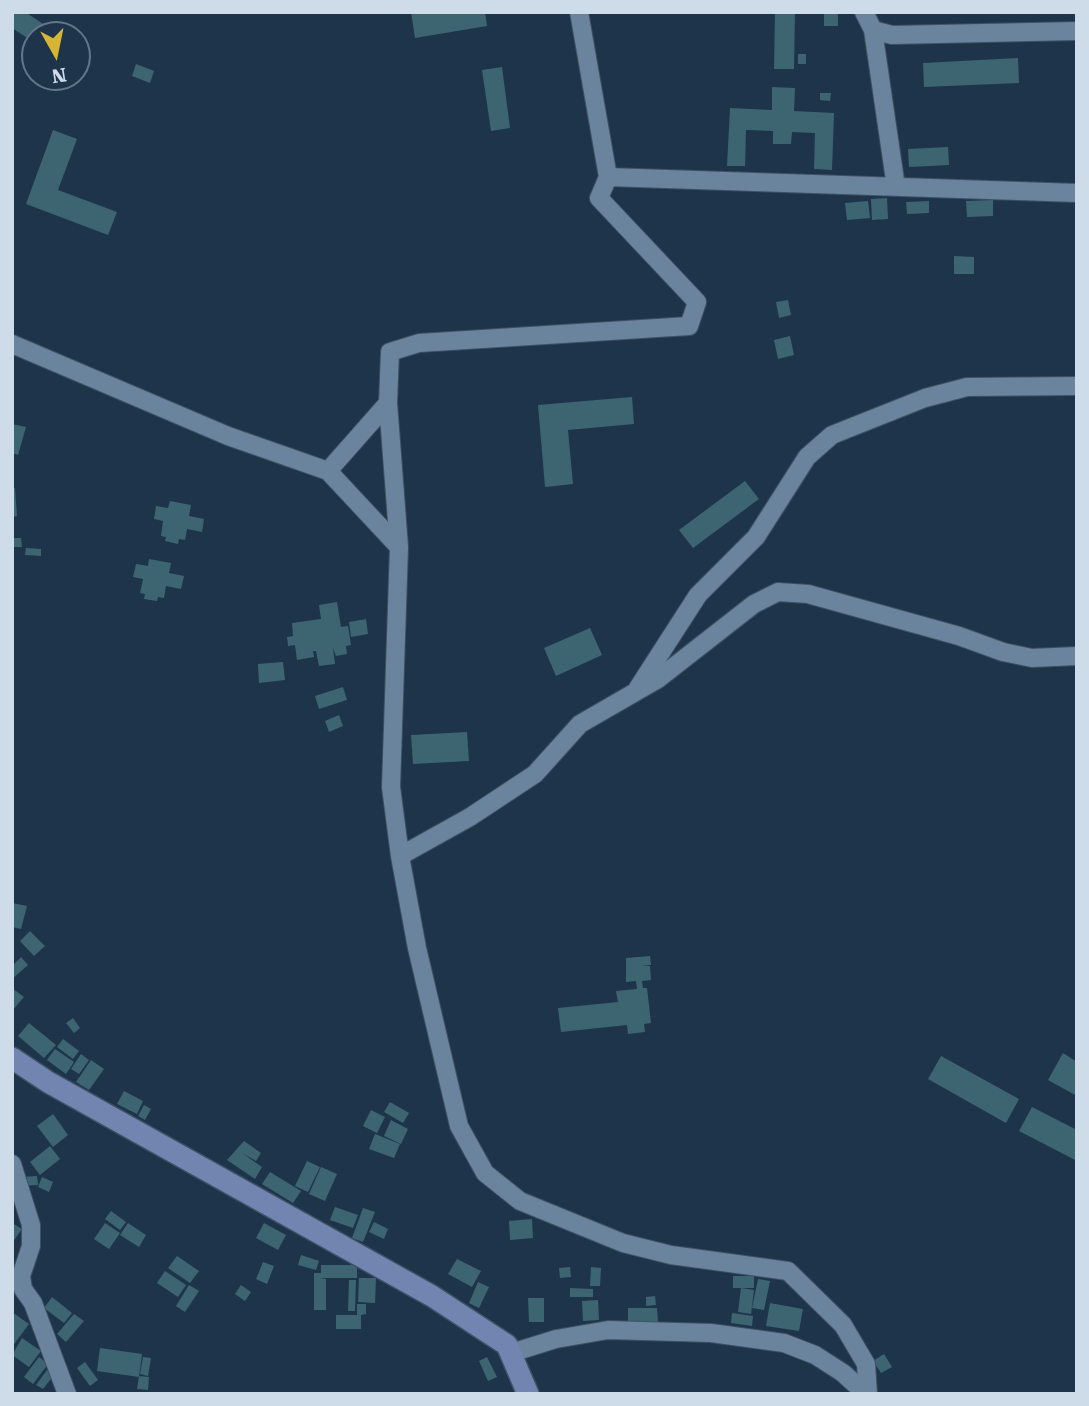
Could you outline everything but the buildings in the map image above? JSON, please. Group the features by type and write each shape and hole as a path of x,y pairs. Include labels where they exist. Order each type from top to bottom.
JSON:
{"street":[{"path":"579,12 608,177 599,198 697,302 689,326 419,343 390,352 388,403 399,547 391,787 400,856 417,948 459,1126 485,1172 520,1201 623,1243 671,1255 788,1271 843,1325 866,1364 867,1394"},
{"path":"864,12 873,30 896,187"},
{"path":"873,30 892,35 1077,31"},
{"path":"608,177 1077,193"},
{"path":"12,344 228,436 328,471 399,547"},
{"path":"635,692 698,594 756,537 807,457 832,435 925,398 967,387 1077,386"},
{"path":"328,471 388,403"},
{"path":"400,856 535,774 580,724 658,679 754,604 778,592 808,594 959,636 1003,652 1032,658 1077,656"},
{"path":"12,1058 48,1082 432,1296 507,1345 528,1394"},
{"path":"12,1164 31,1225 31,1246 21,1276 23,1289 33,1303 67,1394"},
{"path":"510,1353 556,1339 608,1330 711,1334 783,1343 815,1355 867,1394"}]}
